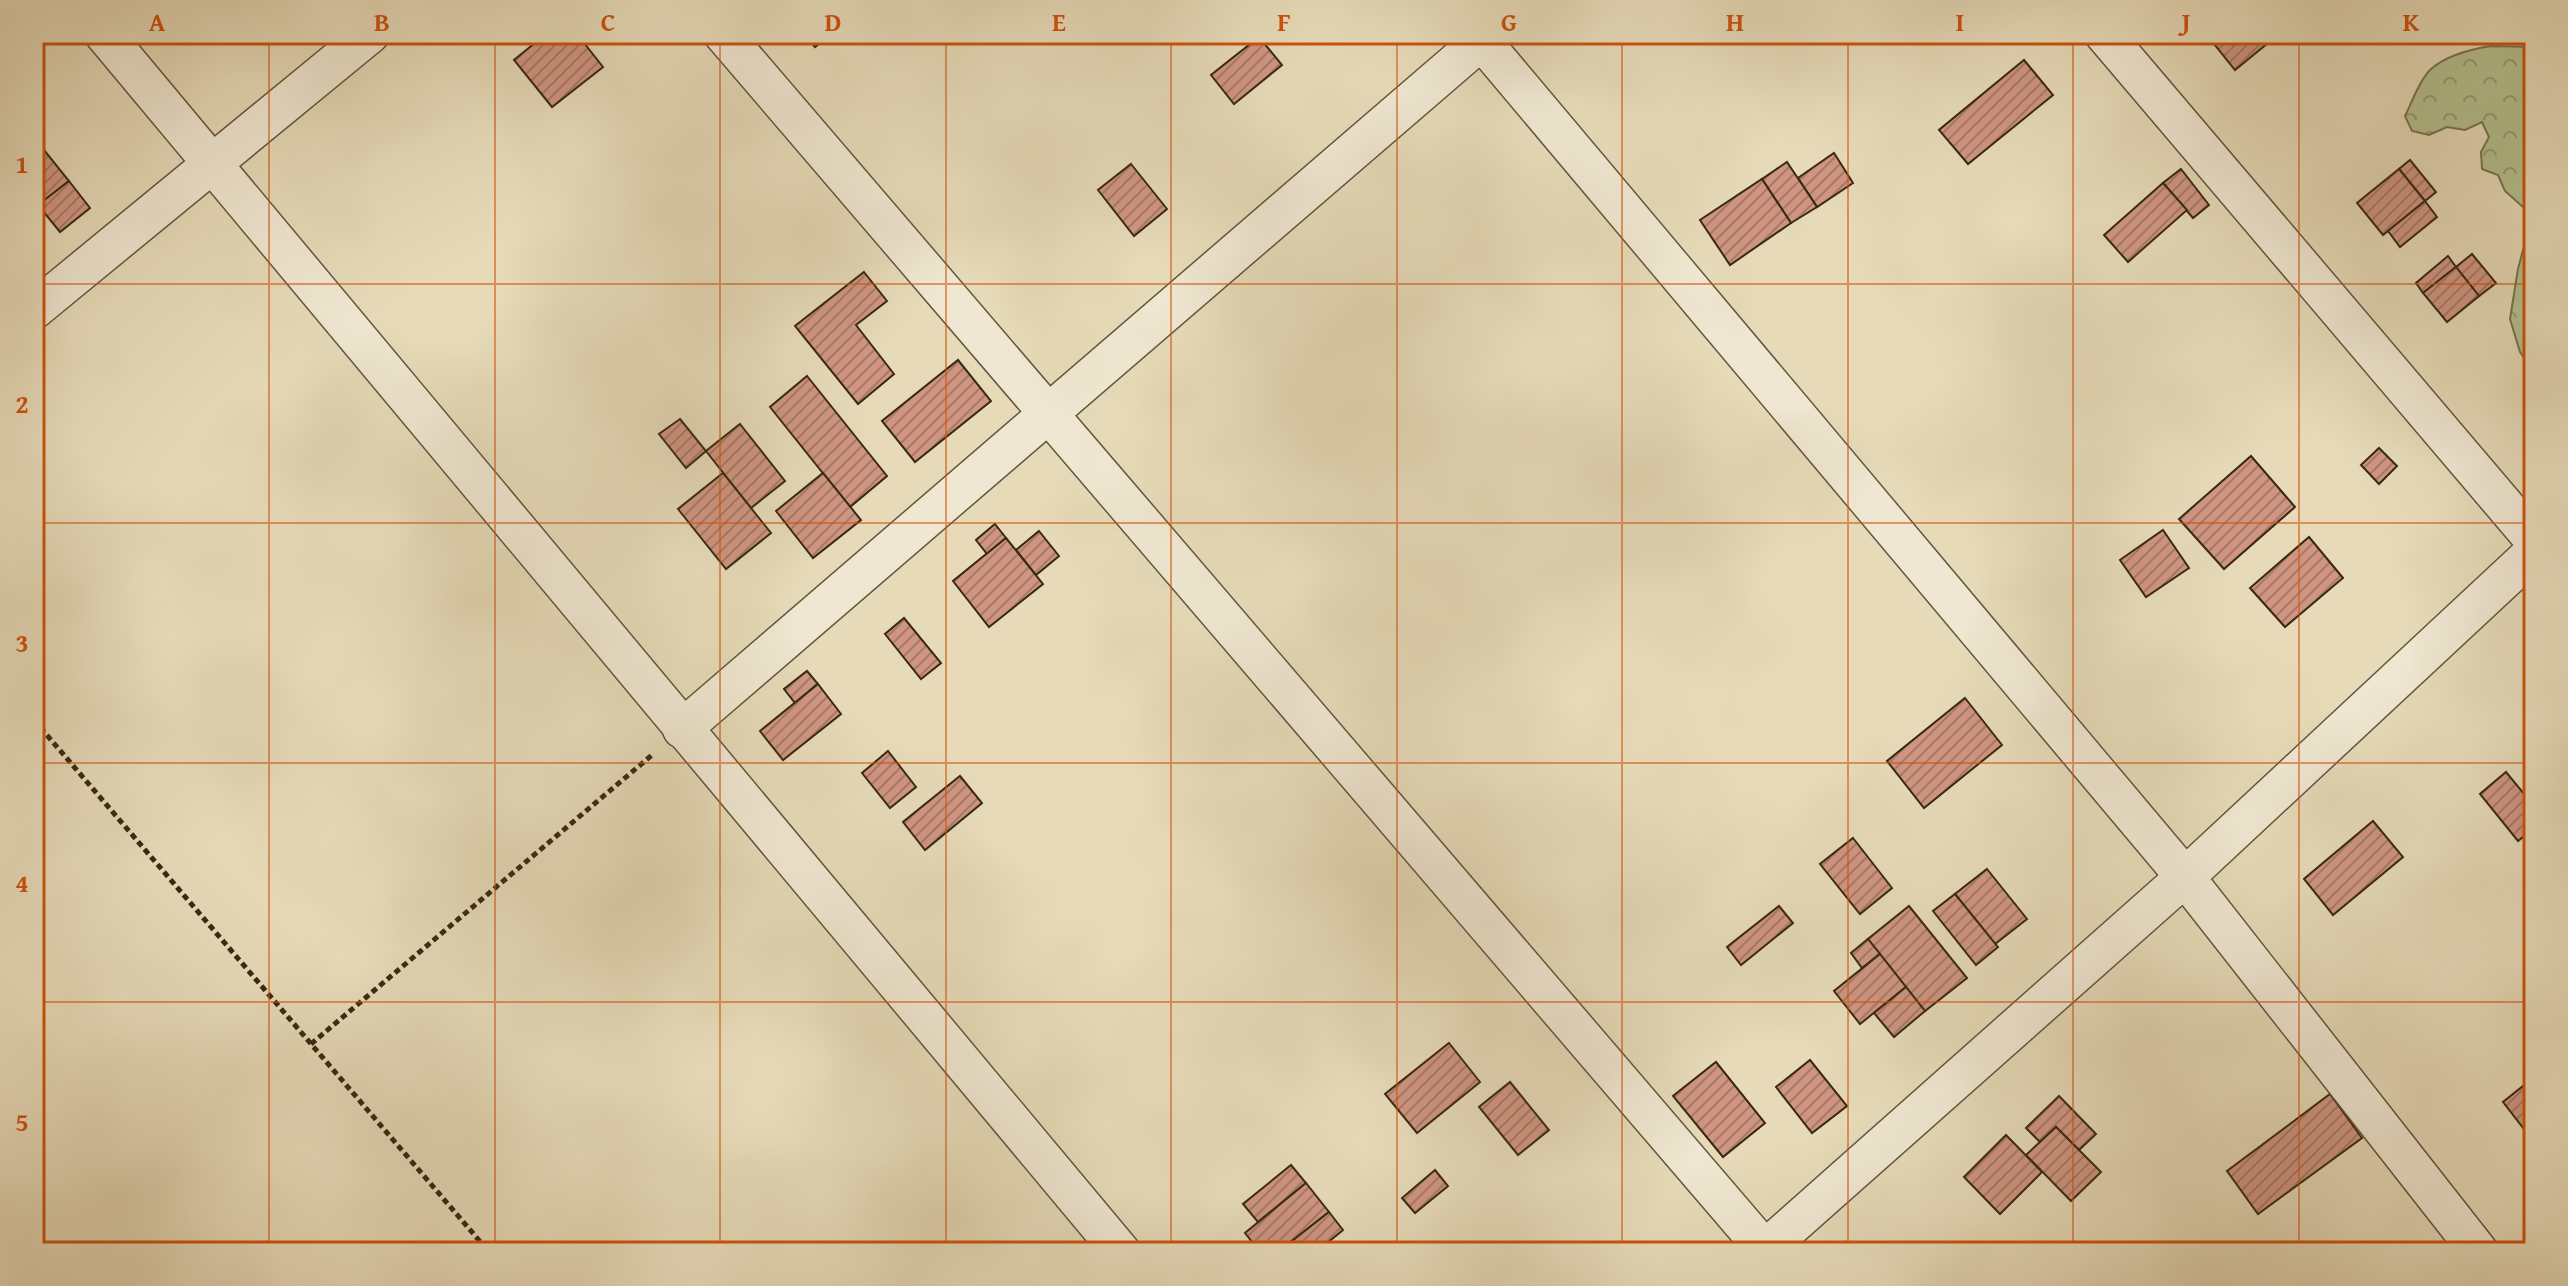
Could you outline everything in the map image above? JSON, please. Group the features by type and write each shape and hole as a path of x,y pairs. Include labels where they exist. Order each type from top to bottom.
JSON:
{"street":[{"path":"104,34 1121,1252"},
{"path":"34,310 370,34"},
{"path":"723,34 1764,1251 2185,877 2534,552"},
{"path":"2104,34 2534,540"},
{"path":"682,729 1482,36 2185,877 2479,1252"}],"path":[{"path":"34,720 489,1252"},
{"path":"311,1044 682,729"}],"green space":[{"path":"2491,46 2534,47 2534,372 2520,352 2510,319 2518,269 2532,215 2505,191 2498,175 2482,169 2481,152 2489,137 2482,122 2465,130 2447,127 2429,135 2412,131 2405,116 2419,86 2436,65 2467,51"}],"building":[{"path":"546,34 577,34 603,67 552,107 514,60"},
{"path":"804,34 831,34 815,47"},
{"path":"2208,34 2279,34 2235,70"},
{"path":"1259,37 1282,65 1234,104 1211,75"},
{"path":"2024,60 2053,95 1968,164 1939,130"},
{"path":"40,145 69,181 34,209 34,150"},
{"path":"1834,153 1853,183 1817,207 1798,178"},
{"path":"2410,160 2436,192 2425,201 2399,169"},
{"path":"1787,162 1817,207 1791,223 1762,179"},
{"path":"1131,164 1167,209 1134,236 1098,190"},
{"path":"2181,169 2209,205 2193,218 2163,183"},
{"path":"2399,169 2425,201 2383,235 2357,203"},
{"path":"1762,179 1791,223 1730,265 1700,220"},
{"path":"69,181 90,208 60,232 38,205"},
{"path":"2163,183 2187,210 2128,262 2104,235"},
{"path":"2425,201 2437,217 2400,247 2388,231"},
{"path":"2472,254 2496,283 2479,296 2456,267"},
{"path":"2448,256 2456,267 2423,293 2416,283"},
{"path":"2456,267 2479,296 2447,322 2423,293"},
{"path":"864,272 887,301 856,325 894,374 858,404 795,326"},
{"path":"958,360 991,401 915,462 882,421"},
{"path":"807,376 887,476 850,507 770,407"},
{"path":"680,419 706,451 686,468 659,434"},
{"path":"740,424 785,481 751,508 706,451"},
{"path":"2379,448 2397,466 2379,484 2361,465"},
{"path":"2251,456 2295,507 2224,569 2179,519"},
{"path":"723,473 771,533 726,569 678,509"},
{"path":"823,473 861,520 813,558 776,511"},
{"path":"995,524 1006,538 987,554 976,540"},
{"path":"2163,530 2189,568 2146,597 2120,560"},
{"path":"1039,531 1059,556 1036,575 1016,550"},
{"path":"2309,537 2343,578 2285,627 2250,588"},
{"path":"1006,538 1043,584 989,627 953,581"},
{"path":"904,618 941,663 921,679 885,634"},
{"path":"807,671 818,684 795,703 784,689"},
{"path":"818,684 841,714 783,760 760,731"},
{"path":"1965,698 2002,745 1924,808 1887,761"},
{"path":"888,751 916,787 890,808 862,773"},
{"path":"2506,772 2534,806 2534,828 2518,841 2480,794"},
{"path":"960,776 982,803 925,850 903,822"},
{"path":"2373,821 2403,857 2333,915 2304,879"},
{"path":"1853,838 1892,888 1860,914 1820,864"},
{"path":"1987,869 2027,919 1995,944 1955,894"},
{"path":"1955,894 1998,947 1976,965 1933,911"},
{"path":"1779,906 1793,923 1741,965 1727,947"},
{"path":"1909,906 1967,978 1925,1011 1868,939"},
{"path":"1868,939 1880,954 1862,968 1851,953"},
{"path":"1880,954 1906,987 1860,1024 1834,991"},
{"path":"1906,987 1925,1011 1894,1037 1874,1013"},
{"path":"1449,1043 1480,1082 1417,1133 1385,1094"},
{"path":"1810,1060 1847,1106 1812,1133 1776,1087"},
{"path":"1716,1062 1765,1123 1723,1157 1673,1096"},
{"path":"1510,1082 1549,1130 1518,1155 1479,1107"},
{"path":"2528,1082 2534,1090 2534,1142 2503,1102"},
{"path":"2330,1094 2362,1138 2258,1214 2227,1171"},
{"path":"2059,1096 2096,1134 2079,1150 2056,1127 2040,1142 2026,1128"},
{"path":"2056,1127 2101,1172 2071,1201 2026,1155"},
{"path":"2006,1135 2042,1172 2000,1214 1964,1177"},
{"path":"1291,1165 1306,1183 1258,1222 1243,1204"},
{"path":"1435,1170 1448,1186 1415,1213 1402,1198"},
{"path":"1306,1183 1329,1212 1278,1252 1260,1252 1245,1233"},
{"path":"1329,1212 1343,1230 1316,1252 1278,1252"}]}
